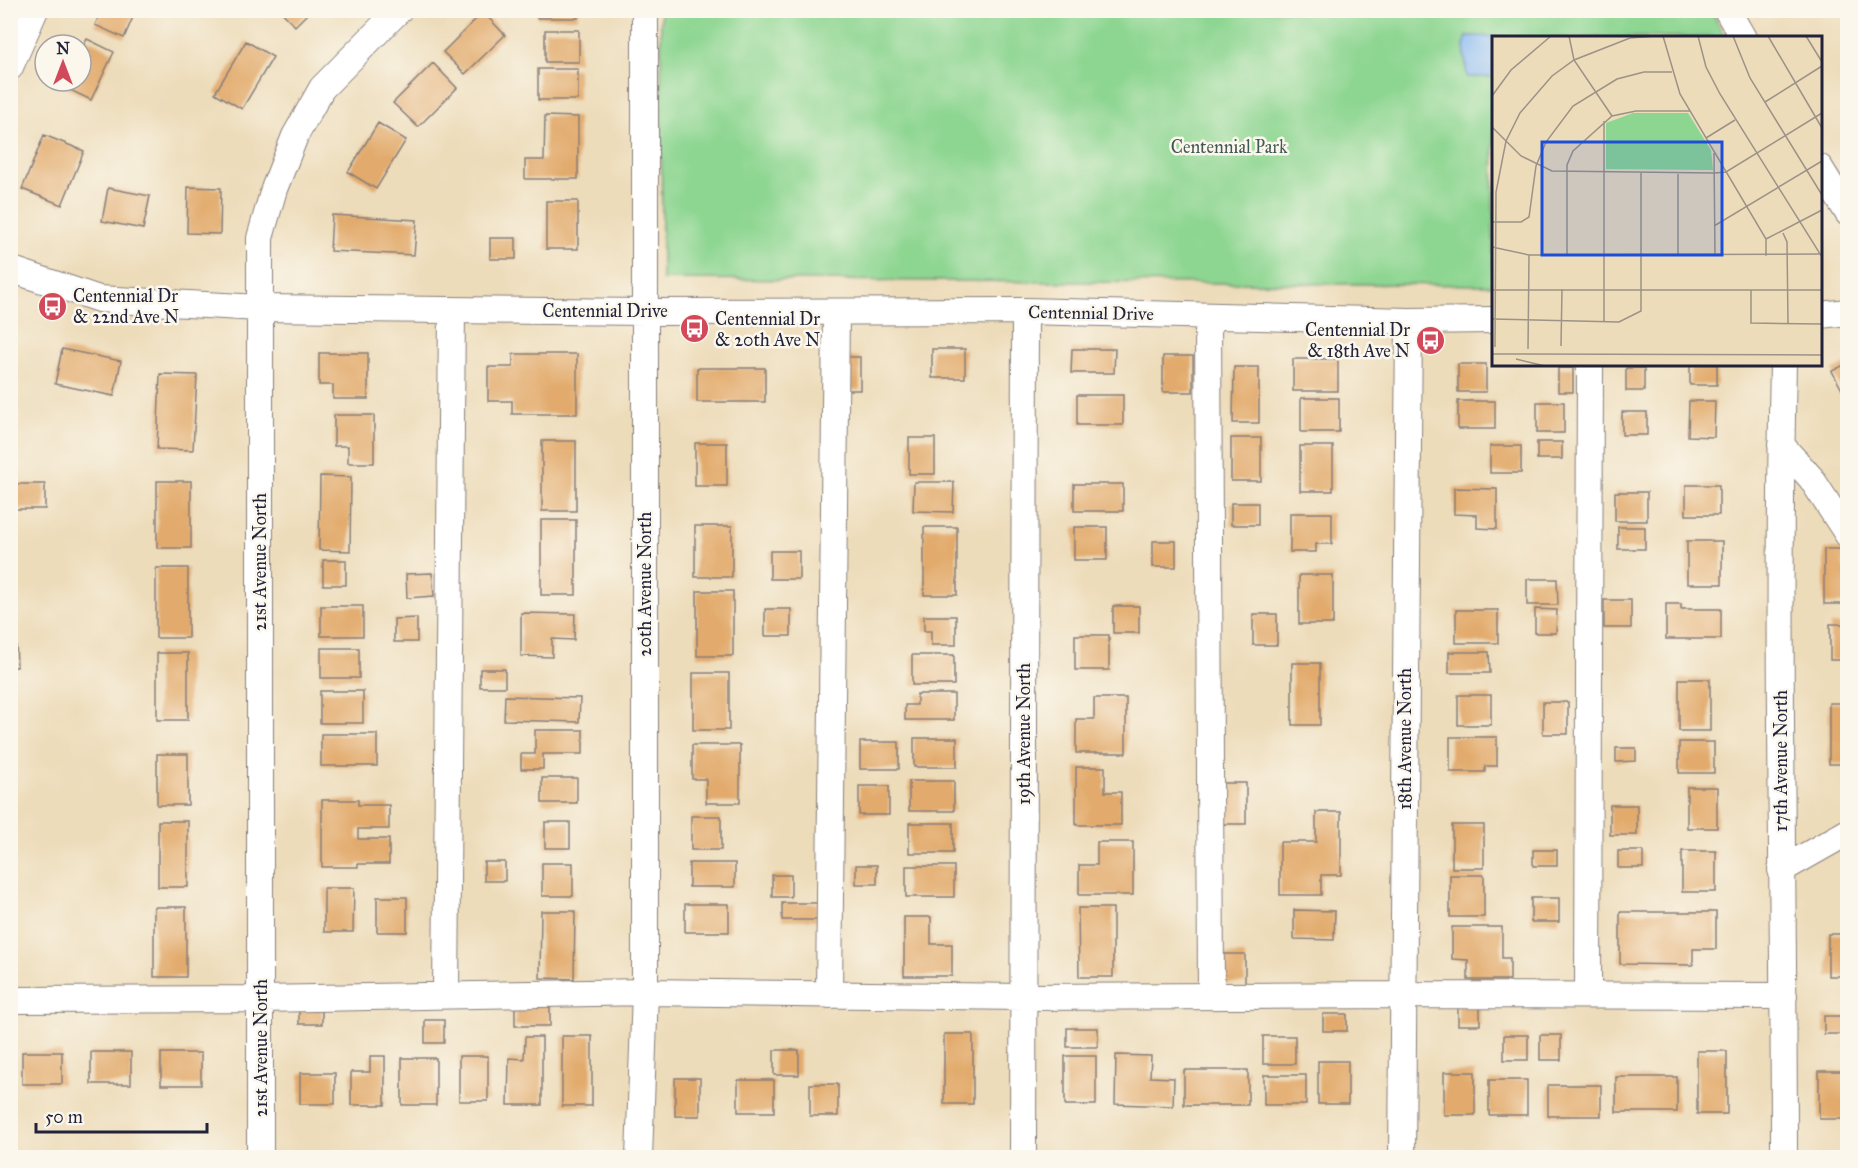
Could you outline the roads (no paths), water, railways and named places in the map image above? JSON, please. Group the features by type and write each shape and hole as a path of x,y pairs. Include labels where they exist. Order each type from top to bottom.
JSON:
{"street":[{"path":"10,67 35,10"},
{"name":"21st Avenue North","path":"260,1158 260,238 274,189 295,136 322,88 399,10"},
{"name":"20th Avenue North","path":"639,1158 645,992 645,10"},
{"path":"1727,10 1742,36"},
{"path":"1822,170 1848,213"},
{"name":"Centennial Drive","path":"10,269 99,299 259,308 646,312 1025,311 1492,321"},
{"path":"446,995 452,310"},
{"name":"19th Avenue North","path":"1023,1158 1025,311"},
{"path":"829,995 836,312"},
{"path":"1822,315 1848,312"},
{"path":"1208,316 1211,996"},
{"name":"18th Avenue North","path":"1402,1158 1408,321"},
{"path":"1588,995 1590,366"},
{"name":"17th Avenue North","path":"1783,366 1781,870 1784,1158"},
{"path":"1781,445 1811,478 1848,535"},
{"path":"1781,870 1848,832"},
{"path":"10,1000 261,999 645,992 1023,997 1784,996"}],"water":[{"path":"1467,36 1492,36 1492,77 1467,77 1464,46"}],"place":[{"name":"Centennial Dr & 22nd Ave N","path":"52,306"},
{"name":"Centennial Dr & 20th Ave N","path":"694,329"},
{"name":"Centennial Dr & 18th Ave N","path":"1431,340"}],"park label":[{"name":"Centennial Park","path":"1229,147"}]}
